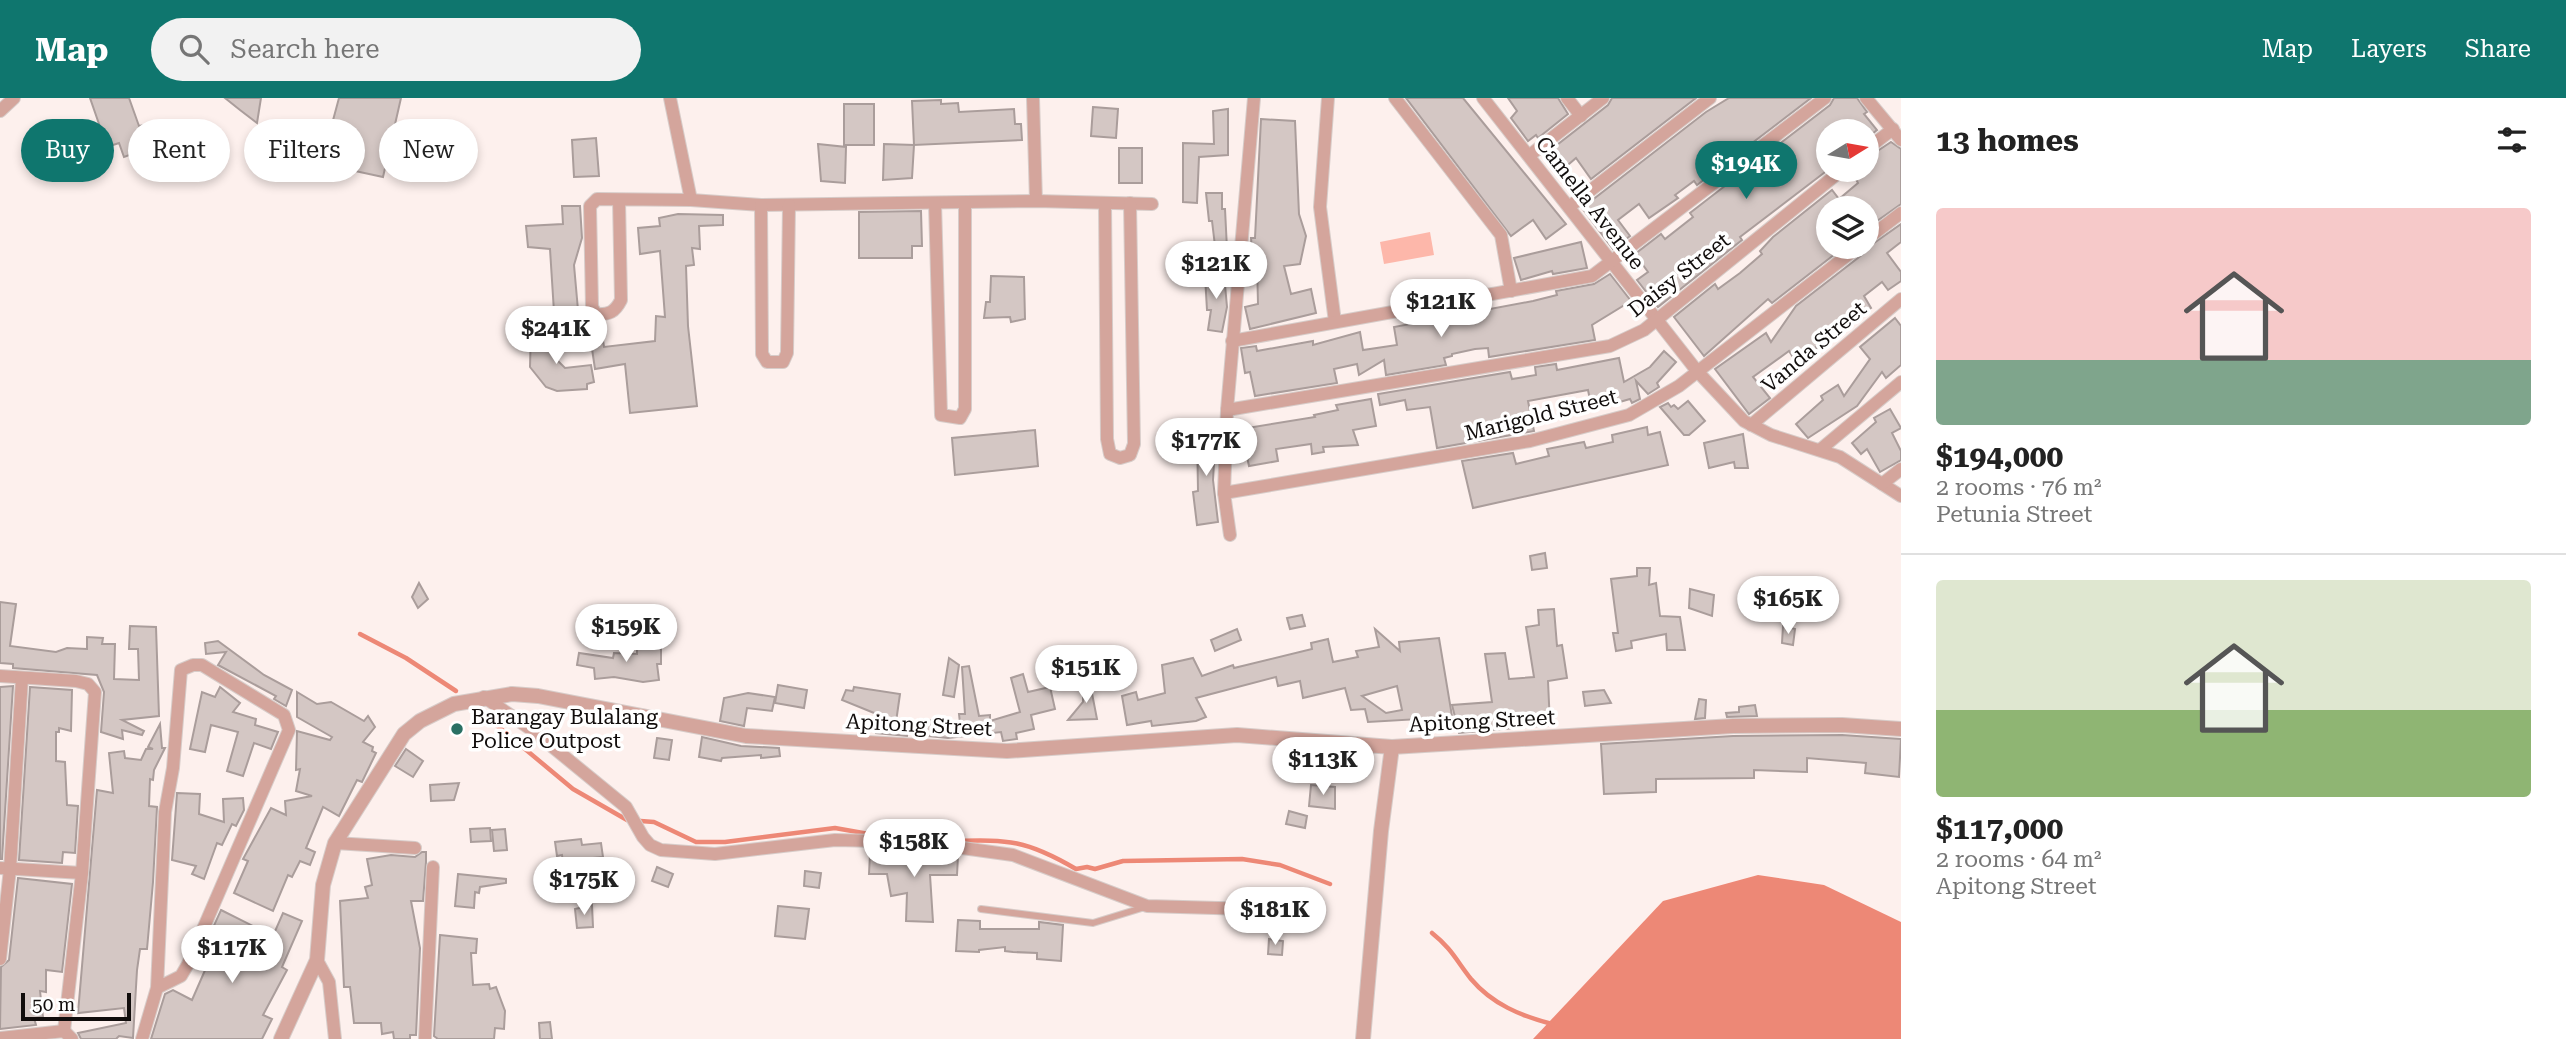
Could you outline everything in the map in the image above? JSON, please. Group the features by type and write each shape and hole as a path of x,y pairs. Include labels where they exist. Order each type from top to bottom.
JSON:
{"street":[{"path":"0,111 14,98"},
{"path":"670,98 691,200"},
{"path":"1033,98 1036,201"},
{"path":"1230,535 1224,494 1227,410 1254,98"},
{"path":"1328,98 1320,208 1335,322"},
{"path":"1395,98 1501,234 1511,291"},
{"name":"Camella Avenue","path":"1483,98 1698,372 1735,413 1770,435 1821,449 1901,496"},
{"path":"1567,98 1581,116"},
{"path":"1530,155 1603,98"},
{"path":"1569,207 1710,98"},
{"path":"1232,341 1583,279 1612,263 1825,98"},
{"path":"1866,98 1897,134 1880,142"},
{"name":"Daisy Street","path":"1227,410 1597,350 1627,339 1657,319 1827,182"},
{"path":"619,200 621,300 615,310 606,315 596,314 592,307 590,206 597,199 691,200 761,205 1036,201 1152,204"},
{"path":"935,203 941,415 960,418 965,409 965,203"},
{"path":"1105,203 1107,439 1110,454 1119,458 1130,456 1134,444 1130,203"},
{"path":"761,205 760,341 762,354 767,362 775,363 783,362 787,353 789,205"},
{"path":"1879,230 1901,213"},
{"name":"Marigold Street","path":"1224,494 1435,459 1597,425 1656,401 1698,372 1843,259"},
{"name":"Vanda Street","path":"1751,425 1901,299"},
{"path":"1821,449 1901,382"},
{"path":"1882,484 1901,469"},
{"path":"142,1039 157,988 165,812 173,768 181,670 192,664 202,666 284,715 289,730 188,964 181,976 157,988"},
{"path":"0,676 76,681 93,687 96,701 68,1035 0,1038"},
{"path":"0,959 22,678"},
{"path":"484,696 532,730 636,822 650,845 684,853 715,854 835,840 919,842 1013,855 1147,906 1286,910"},
{"name":"Apitong Street","path":"281,1039 317,960 323,885 335,843 404,734 441,709 484,696 538,696 746,736 1007,751 1237,735 1392,747 1733,726 1842,724 1901,729"},
{"path":"1363,1039 1381,831 1392,747"},
{"path":"335,843 415,848"},
{"path":"425,1039 433,867"},
{"path":"5,869 82,873"},
{"path":"317,960 329,982 335,1039"}],"lane":[{"path":"981,909 1093,923 1147,906"}],"shaded area":[{"path":"1430,232 1434,255 1384,264 1380,242"},
{"path":"1758,875 1824,885 1901,922 1901,1039 1533,1039 1663,901"}],"building":[{"path":"90,98 129,98 136,119 128,119 128,156 124,157 119,143 114,145 114,119 97,119"},
{"path":"225,98 261,98 258,119 252,119"},
{"path":"339,98 401,98 396,119 379,119 379,176 365,173 365,119 333,119"},
{"path":"1406,98 1463,98 1566,224 1546,239 1533,220 1511,236"},
{"path":"1508,98 1558,98 1568,114 1538,138 1536,135 1528,141 1511,118 1517,111"},
{"path":"1612,98 1696,98 1591,179 1576,158 1562,170 1548,152 1608,105"},
{"path":"1729,98 1811,98 1697,185 1694,181 1675,195 1678,198 1649,218 1639,204 1618,220 1630,236 1613,249 1582,208 1706,112"},
{"path":"1834,98 1857,98 1867,112 1864,114 1868,119 1816,119 1816,179 1740,237 1742,240 1658,307 1637,280 1648,272 1635,254 1661,234 1665,239 1693,217 1690,213 1830,105"},
{"path":"941,100 941,104 958,103 959,112 1014,109 1015,124 1021,124 1022,140 914,145 912,101"},
{"path":"844,104 874,104 874,145 844,145"},
{"path":"1093,107 1118,109 1116,138 1091,136"},
{"path":"1228,109 1228,155 1199,157 1197,203 1183,202 1183,143 1214,144 1213,111"},
{"path":"1261,119 1295,121 1299,214 1306,236 1300,264 1284,266 1291,294 1311,289 1316,313 1250,329 1245,307 1258,304 1257,262 1253,262 1251,238 1255,238"},
{"path":"596,138 599,176 574,177 572,140"},
{"path":"1891,142 1901,149 1901,204 1879,220 1879,196 1843,196 1857,182 1880,182 1880,149"},
{"path":"818,144 846,147 845,183 821,181"},
{"path":"884,144 914,145 912,178 883,180"},
{"path":"1119,148 1142,148 1142,183 1119,183"},
{"path":"1832,190 1837,196 1824,196"},
{"path":"1206,193 1222,193 1228,269 1216,269 1212,221 1209,221"},
{"path":"1816,203 1816,259 1829,259 1772,303 1768,299 1704,356 1674,317 1715,284 1718,289 1740,273 1762,254 1760,251 1773,237"},
{"path":"562,206 580,206 582,238 574,265 578,310 554,312 550,249 528,247 526,226 563,224"},
{"path":"921,211 922,246 912,246 912,258 859,258 859,212"},
{"path":"678,214 723,215 723,225 699,226 700,249 692,248 694,265 686,266 688,326 697,406 630,413 625,364 595,369 591,342 603,340 604,347 655,341 656,316 665,317 660,251 640,254 638,228 660,226 659,218"},
{"path":"1901,224 1901,242 1887,253 1901,272 1901,281 1888,290 1882,282 1864,296 1871,308 1842,326 1816,347 1817,349 1796,362 1789,351 1753,377 1770,398 1749,414 1715,369 1766,333 1771,342 1796,306 1857,259 1879,259 1879,240"},
{"path":"1581,242 1587,268 1553,274 1552,271 1521,280 1514,258"},
{"path":"1224,274 1227,307 1222,332 1208,330 1211,310 1207,310 1205,276"},
{"path":"1610,274 1631,301 1592,325 1595,340 1489,357 1488,348 1475,349 1444,358 1446,365 1386,375 1384,360 1359,375 1357,364 1334,369 1337,383 1255,396 1250,372 1245,373 1241,348 1256,346 1257,351 1313,341 1313,345 1360,332 1363,350 1397,345 1394,327 1533,301 1557,295 1556,291 1594,284"},
{"path":"991,276 1024,277 1025,319 1011,322 1010,317 984,318 986,302 990,302"},
{"path":"1895,318 1901,326 1901,365 1886,378 1882,372 1857,406 1808,438 1796,424 1823,400 1821,396 1838,385 1844,396 1870,359 1860,347"},
{"path":"531,329 551,330 551,354 565,368 591,365 594,382 587,384 587,389 557,391 546,387 530,367"},
{"path":"1664,351 1676,362 1657,383 1659,387 1648,394 1636,381 1640,399 1632,403 1630,399 1592,410 1588,390 1528,401 1534,431 1437,448 1430,407 1407,410 1405,400 1380,405 1378,394 1510,372 1512,379 1536,375 1535,367 1556,364 1557,370 1619,358 1624,382 1650,367"},
{"path":"1371,399 1376,426 1353,430 1358,445 1323,447 1324,452 1312,454 1311,444 1276,449 1278,461 1249,466 1241,429 1315,417 1314,415 1338,410 1336,405"},
{"path":"1688,401 1705,421 1689,435 1684,435 1660,407 1668,403 1678,409"},
{"path":"1890,409 1901,428 1892,433 1901,451 1901,460 1880,472 1867,449 1861,454 1852,443 1876,422 1874,418"},
{"path":"1647,427 1648,435 1660,432 1668,465 1473,508 1462,461 1513,453 1516,464 1549,456 1547,449 1584,442 1586,448 1613,442 1612,435"},
{"path":"1216,429 1213,480 1218,522 1197,525 1193,492 1198,491 1197,430"},
{"path":"1035,430 1038,466 955,475 952,438"},
{"path":"1743,434 1748,468 1735,468 1734,462 1709,468 1704,443"},
{"path":"1545,553 1547,568 1532,570 1530,556"},
{"path":"1637,568 1650,568 1649,585 1656,583 1660,616 1680,617 1685,650 1667,650 1666,634 1631,641 1632,648 1616,651 1613,633 1618,633 1611,579 1637,576"},
{"path":"419,583 428,599 418,608 412,597"},
{"path":"1690,589 1714,595 1712,616 1689,608"},
{"path":"0,602 16,604 10,646 56,652 67,648 87,649 87,637 103,638 102,644 115,644 114,679 139,680 138,649 129,649 130,626 156,627 159,716 122,720 144,731 142,735 122,730 123,739 101,732 104,692 97,675 13,668 13,664 0,663"},
{"path":"1554,609 1557,646 1562,645 1567,678 1548,681 1550,725 1459,733 1452,705 1492,702 1485,654 1505,653 1509,679 1534,677 1526,627 1539,625 1538,610"},
{"path":"1302,615 1305,626 1290,629 1287,618"},
{"path":"1783,626 1795,629 1793,645 1782,643"},
{"path":"1237,629 1241,640 1215,651 1211,640"},
{"path":"1375,629 1400,651 1399,642 1439,638 1452,716 1433,718 1429,731 1417,728 1419,719 1368,722 1365,709 1351,710 1345,688 1303,698 1300,681 1278,686 1276,677 1196,698 1206,717 1196,721 1152,726 1151,721 1127,725 1122,696 1136,692 1138,700 1165,693 1162,665 1193,658 1202,676 1233,665 1234,668 1312,649 1311,643 1328,639 1333,662 1358,657 1356,651 1379,647","holes":["1397,686 1402,710 1386,713 1362,696"]},
{"path":"218,641 264,675 292,690 286,706 274,699 276,696 218,665 226,652 206,654 205,643"},
{"path":"637,644 661,645 661,664 657,664 659,680 643,682 614,677 595,679 594,668 577,665 579,653 613,658 614,653 637,654"},
{"path":"949,658 959,665 954,697 943,695"},
{"path":"969,666 979,716 990,715 990,721 1020,712 1011,678 1023,674 1028,692 1050,687 1055,709 1031,715 1034,729 1016,733 1017,739 1003,741 1001,732 948,738 918,735 919,719 960,723 959,714 965,714 962,667"},
{"path":"1089,678 1097,719 1068,720 1083,702 1083,679"},
{"path":"778,685 807,690 804,708 775,703"},
{"path":"13,686 2,859 0,859 0,687"},
{"path":"30,687 72,690 71,731 59,728 59,732 56,732 56,761 65,762 67,805 78,806 75,853 63,852 62,863 19,860"},
{"path":"220,687 240,703 233,712 256,719 255,725 278,732 271,749 254,743 243,776 227,771 238,732 211,725 205,752 190,749 202,692 215,697"},
{"path":"854,687 900,694 896,722 909,724 907,736 876,733 879,715 842,700 846,690 853,691"},
{"path":"1604,690 1611,703 1585,706 1583,692"},
{"path":"297,692 317,704 331,702 364,721 368,716 375,727 363,742 373,747 372,751 376,753 362,782 357,780 339,816 323,807 306,848 315,852 310,865 300,861 292,877 288,875 273,911 234,893 248,861 243,859 271,808 286,815 285,801 312,796 296,791 300,769 296,770 297,731 330,740 332,737 297,717"},
{"path":"748,693 775,697 772,711 747,708 744,726 720,721 724,698"},
{"path":"1699,699 1706,700 1705,718 1695,719"},
{"path":"1755,705 1757,716 1727,717 1726,713 1739,712 1739,707"},
{"path":"160,724 162,748 165,748 154,770 153,780 150,779 149,806 157,807 153,882 147,949 140,949 137,970 133,1038 119,1036 116,1039 81,1039 78,1033 126,1023 124,1008 78,1013 97,790 113,793 109,753 124,751 125,758 141,760 146,749 153,749 148,747"},
{"path":"1842,735 1901,739 1899,777 1865,773 1866,763 1807,758 1807,772 1754,770 1754,778 1656,779 1656,792 1604,794 1601,744 1733,736"},
{"path":"702,737 741,746 779,748 780,756 722,758 721,761 699,757"},
{"path":"657,738 672,740 669,760 654,758"},
{"path":"406,749 423,761 413,777 395,766"},
{"path":"459,783 454,800 431,801 430,785"},
{"path":"1311,785 1335,787 1335,809 1309,806"},
{"path":"177,793 200,794 199,814 224,822 223,799 243,798 244,810 236,826 232,824 222,845 217,843 204,879 192,874 196,866 172,860"},
{"path":"1289,811 1307,816 1305,828 1286,824"},
{"path":"490,828 491,841 471,842 470,829"},
{"path":"505,829 507,850 494,851 492,830"},
{"path":"581,839 582,845 601,843 603,857 594,858 596,880 582,882 584,897 567,898 562,855 557,856 555,842"},
{"path":"426,852 423,901 411,901 420,948 416,1035 410,1035 410,1039 394,1039 393,1032 382,1034 381,1023 354,1023 350,987 344,987 340,901 368,898 365,887 372,885 367,859 391,855 415,857"},
{"path":"870,854 958,856 957,875 930,875 933,922 906,921 907,893 891,896 887,874 869,874"},
{"path":"657,867 673,874 668,887 652,881"},
{"path":"805,871 821,873 819,888 804,886"},
{"path":"458,874 506,879 506,883 480,887 479,893 475,892 474,908 455,906"},
{"path":"18,878 72,884 62,972 46,970 46,992 40,991 43,1017 34,1018 36,1025 0,1029 1,967 9,960"},
{"path":"592,905 593,927 577,928 575,909"},
{"path":"778,906 809,909 805,939 775,936"},
{"path":"221,910 273,936 283,913 302,921 282,967 287,970 263,1015 272,1019 262,1039 151,1039 165,994 173,990 192,1000 220,936 211,932"},
{"path":"958,920 980,921 980,929 1039,929 1039,922 1063,925 1061,961 1037,959 1037,953 1005,951 1005,947 979,952 956,951"},
{"path":"440,935 477,939 476,953 471,953 473,985 489,984 490,989 496,987 505,1011 504,1029 495,1028 494,1039 438,1039 434,1036"},
{"path":"1269,939 1283,941 1282,955 1268,954"},
{"path":"550,1022 552,1039 540,1039 539,1023"}],"waterway":[{"path":"360,634 406,658 456,691"},
{"path":"477,709 573,789 627,820 654,822 696,842 725,842 835,828 880,836"},
{"path":"948,841 1000,841 1028,846 1076,869 1095,869 1123,861 1242,859 1280,865 1330,884"},
{"path":"1432,933 1488,995 1518,1013 1552,1024"}],"place":[{"name":"Barangay Bulalang Police Outpost","path":"457,729"}]}
